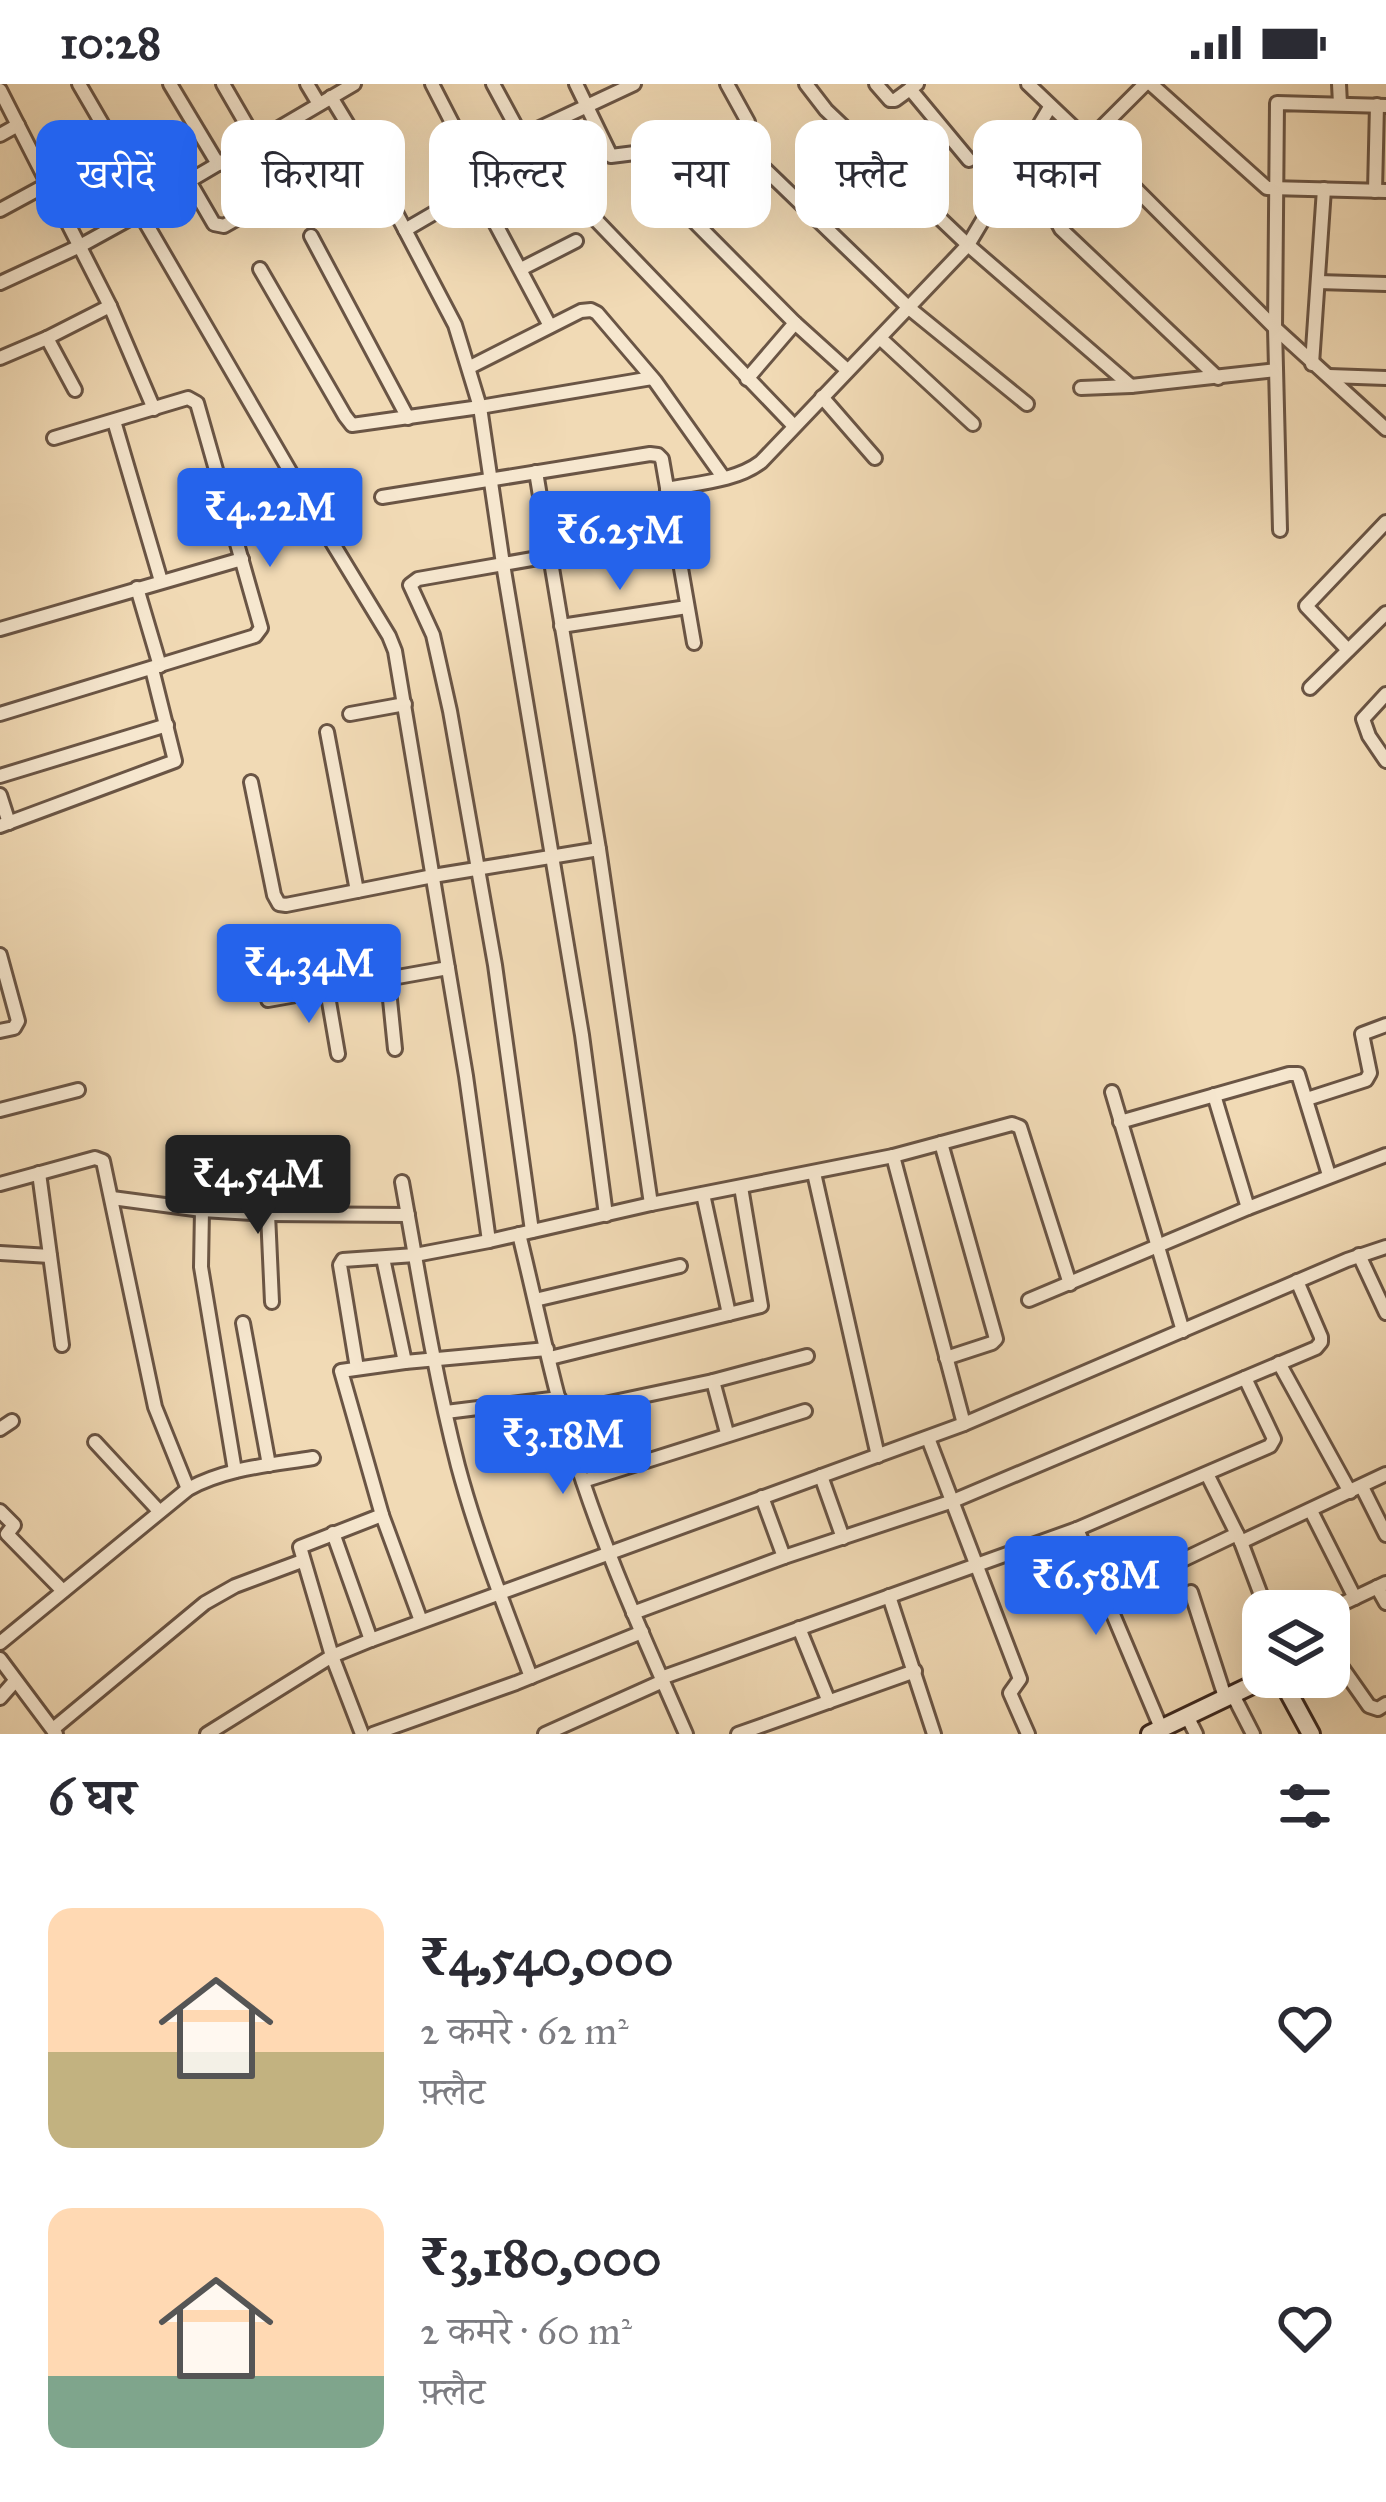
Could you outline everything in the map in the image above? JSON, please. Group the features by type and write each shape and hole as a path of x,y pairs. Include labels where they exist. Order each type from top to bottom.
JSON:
{"street":[{"path":"79,84 98,120"},
{"path":"170,84 218,164"},
{"path":"223,84 244,120"},
{"path":"307,84 340,120"},
{"path":"292,120 353,84"},
{"path":"432,84 449,120"},
{"path":"493,84 512,120"},
{"path":"576,84 611,156 641,155 671,198 847,370"},
{"path":"556,120 634,84"},
{"path":"727,84 748,122 740,145 909,308 1027,404"},
{"path":"806,84 826,110 968,245 1131,386"},
{"path":"876,84 890,100 913,87 968,160"},
{"path":"1028,84 1066,120"},
{"path":"1109,120 1148,84 1267,188 1380,191 1381,105 1276,103"},
{"path":"1274,84 1280,530"},
{"path":"1340,84 1340,104"},
{"path":"0,90 36,160"},
{"path":"1043,120 1051,107"},
{"path":"0,135 18,125"},
{"path":"197,176 221,162"},
{"path":"1312,364 1324,189"},
{"path":"0,210 36,190"},
{"path":"1142,194 1312,364 1386,429"},
{"path":"197,195 214,224 221,225"},
{"path":"429,216 405,230 454,325 480,407 582,1035 606,1215"},
{"path":"71,228 154,409"},
{"path":"0,283 112,228"},
{"path":"155,228 301,492 389,636 399,669 466,1076 488,1241"},
{"path":"500,228 550,326"},
{"path":"604,228 794,426"},
{"path":"668,489 723,478 761,462 968,245 978,228"},
{"path":"1060,228 1218,378"},
{"path":"311,236 408,418"},
{"path":"520,269 576,241"},
{"path":"260,268 352,425 652,378"},
{"path":"1318,282 1386,284"},
{"path":"0,358 110,306"},
{"path":"470,367 581,311 597,313 652,378 723,478"},
{"path":"747,379 795,322"},
{"path":"47,338 75,390"},
{"path":"880,338 973,424"},
{"path":"1081,388 1276,370"},
{"path":"1329,376 1386,378"},
{"path":"822,397 874,458"},
{"path":"0,714 260,632 197,403 188,398 54,437"},
{"path":"115,421 160,581"},
{"path":"382,497 654,454 662,459 694,643"},
{"path":"536,472 599,849 651,1204"},
{"path":"1348,650 1306,606 1386,522"},
{"path":"675,534 418,579 410,585 434,635 450,711 495,965 535,1300 562,1413 608,1555 686,1734"},
{"path":"0,629 242,559"},
{"path":"0,794 4,824 171,764 176,756 137,588"},
{"path":"560,626 688,607"},
{"path":"1310,688 1386,613"},
{"path":"1386,694 1364,719 1386,761"},
{"path":"350,713 405,704"},
{"path":"0,776 167,725"},
{"path":"327,732 357,891"},
{"path":"251,782 279,904 599,849"},
{"path":"0,955 18,1021 14,1028 0,1031"},
{"path":"268,1000 448,968"},
{"path":"388,980 395,1049"},
{"path":"328,990 338,1054"},
{"path":"1307,1099 1366,1081 1370,1073 1362,1034 1386,1024"},
{"path":"1120,1122 1294,1073 1300,1077 1329,1175"},
{"path":"0,1110 78,1090"},
{"path":"1112,1091 1183,1331"},
{"path":"1214,1095 1248,1208"},
{"path":"357,1368 343,1260 415,1255 488,1241 893,1156 1012,1124 1020,1127 1070,1284"},
{"path":"941,1143 996,1339 946,1358"},
{"path":"1029,1300 1386,1155"},
{"path":"893,1156 964,1424"},
{"path":"0,1184 103,1161 155,1406 188,1489"},
{"path":"39,1173 62,1345"},
{"path":"814,1173 878,1456"},
{"path":"402,1182 459,1468 531,1677"},
{"path":"421,1621 382,1515 340,1375 344,1370 405,1362 549,1354 758,1309 762,1302 742,1187"},
{"path":"703,1194 729,1314"},
{"path":"112,1198 268,1214 408,1215"},
{"path":"202,1210 201,1267 235,1471"},
{"path":"268,1214 272,1302"},
{"path":"207,1734 332,1656 928,1438 1386,1247"},
{"path":"0,1253 50,1256"},
{"path":"1359,1256 1386,1313"},
{"path":"383,1258 405,1362"},
{"path":"535,1300 680,1266"},
{"path":"634,1612 953,1501 1316,1348 1321,1342 1297,1282"},
{"path":"243,1323 269,1465"},
{"path":"562,1413 806,1356"},
{"path":"1279,1364 1386,1535"},
{"path":"545,1734 662,1680 1077,1528 1274,1444 1245,1378"},
{"path":"713,1381 728,1433"},
{"path":"446,1412 559,1398"},
{"path":"583,1481 805,1411"},
{"path":"928,1438 1020,1679 1010,1693 1028,1734"},
{"path":"95,1442 159,1511"},
{"path":"0,1643 188,1489 235,1471 313,1458"},
{"path":"1208,1474 1259,1590"},
{"path":"1105,1597 1386,1474"},
{"path":"820,1476 843,1538"},
{"path":"762,1498 784,1557"},
{"path":"0,1510 14,1524 7,1534 63,1592"},
{"path":"1311,1510 1354,1598"},
{"path":"362,1734 299,1551 302,1544 382,1515"},
{"path":"1077,1528 1156,1731 1242,1689"},
{"path":"333,1532 371,1640"},
{"path":"0,1659 55,1732 205,1603 235,1586 302,1561"},
{"path":"1350,1600 1381,1585 1386,1603"},
{"path":"1191,1592 1229,1695 1253,1734"},
{"path":"889,1596 934,1734"},
{"path":"799,1628 829,1702"},
{"path":"373,1734 642,1632"},
{"path":"738,1734 915,1671"},
{"path":"1350,1679 1369,1706 1386,1703"},
{"path":"0,1698 15,1681"},
{"path":"1291,1698 1311,1734"},
{"path":"1187,1716 1196,1734"}]}
